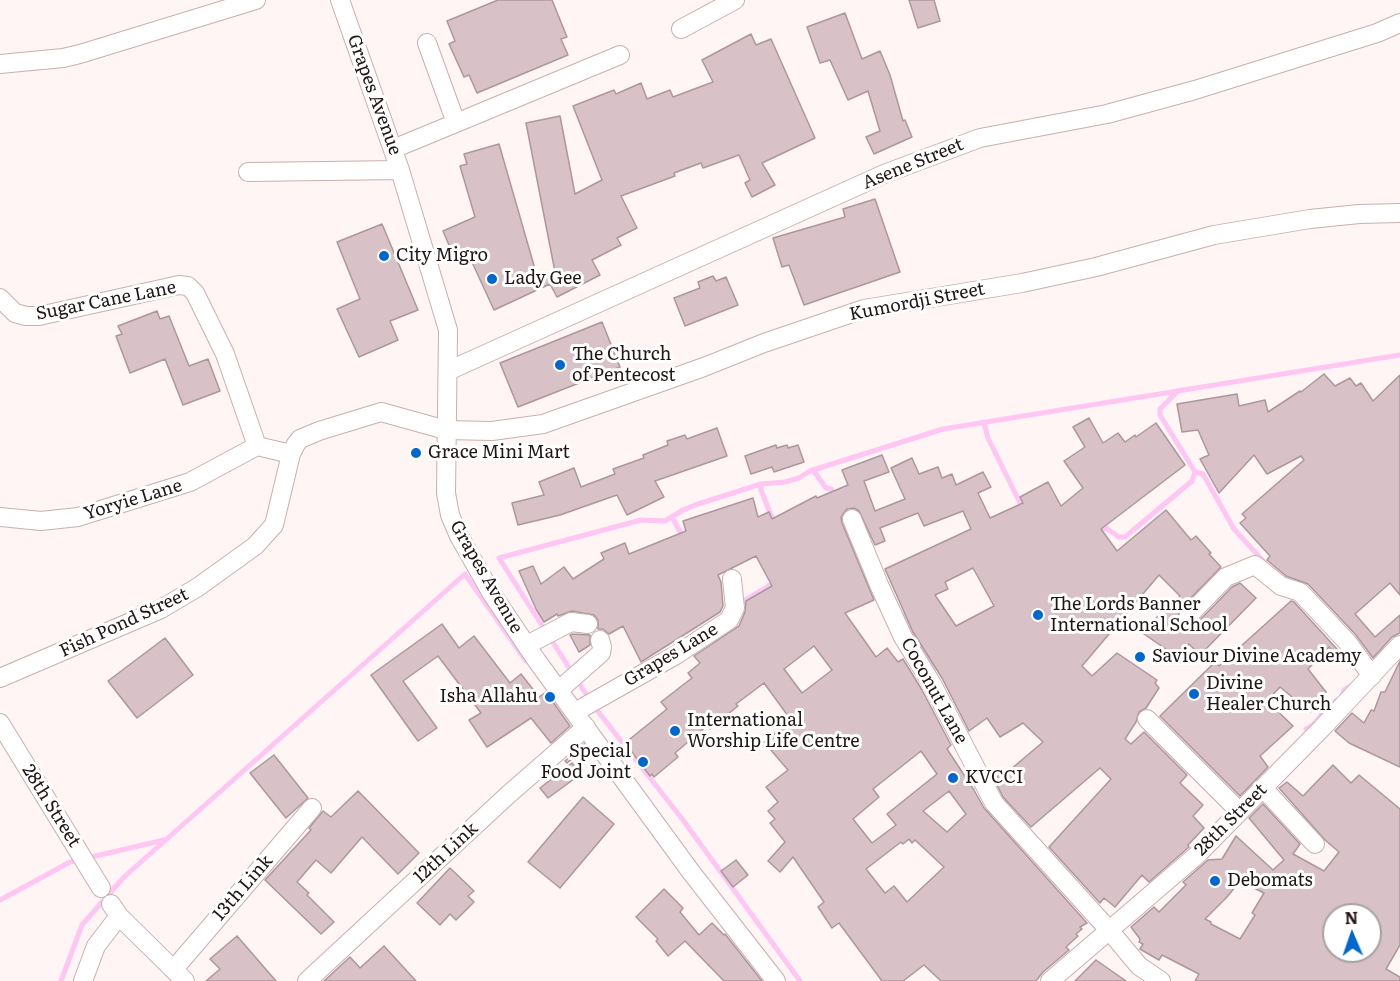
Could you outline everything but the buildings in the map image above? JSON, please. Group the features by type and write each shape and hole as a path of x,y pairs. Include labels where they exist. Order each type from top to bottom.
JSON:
{"street":[{"path":"0,64 63,58 80,54 256,0"},
{"name":"Grapes Avenue","path":"340,0 400,170 448,330 446,493 450,515 459,536 492,594 527,645 692,872 776,981"},
{"path":"681,29 735,0"},
{"name":"Asene Street","path":"448,371 884,174 980,138 1107,114 1195,90 1377,33 1400,23"},
{"path":"428,44 456,123"},
{"path":"393,149 620,55"},
{"path":"248,172 400,170"},
{"name":"Kumordji Street","path":"446,429 492,431 543,424 864,309 1022,283 1096,267 1214,235 1310,219 1400,213"},
{"name":"Sugar Cane Lane","path":"0,298 15,313 39,316 179,285 188,286 195,293 225,354 257,446"},
{"path":"257,446 291,454 296,444 309,435 381,412 446,429"},
{"name":"Yoryie Lane","path":"0,516 41,521 78,517 190,482 257,446"},
{"name":"Fish Pond Street","path":"0,678 161,609 198,587 255,546 274,525 291,454"},
{"name":"Coconut Lane","path":"852,519 903,637 932,684 994,803 1139,966 1161,981"},
{"path":"1188,615 1226,577 1255,565 1281,586 1300,592 1348,643 1372,676"},
{"name":"Grapes Lane","path":"575,712 676,655 729,620 735,609 732,579"},
{"path":"527,645 571,622 588,624"},
{"path":"560,690 600,652 602,647 600,640"},
{"name":"28th Street","path":"1050,981 1197,855 1400,645"},
{"path":"1147,719 1239,811"},
{"name":"28th Street","path":"0,723 110,903 179,975"},
{"name":"12th Link","path":"307,981 509,794 586,727"},
{"path":"1263,788 1315,844"},
{"name":"13th Link","path":"179,975 312,808"},
{"path":"83,981 110,903"}],"waterway":[{"path":"800,981 683,820 593,705 499,558 641,520 665,521 695,505 761,484 799,478 810,471 943,429 1400,355"},
{"path":"1097,534 1106,528 1119,537 1125,537 1192,481 1195,472 1160,415 1160,409 1178,391"},
{"path":"984,423 988,438 1023,509"},
{"path":"813,470 836,497"},
{"path":"1195,472 1203,474 1234,529 1265,563"},
{"path":"761,484 761,490 774,523"},
{"path":"672,517 684,539"},
{"path":"61,981 82,925 124,877 465,574 526,661"},
{"path":"739,604 777,581"},
{"path":"902,615 933,670"},
{"path":"1340,701 1344,690 1354,684"},
{"path":"1306,729 1314,724 1337,700"},
{"path":"0,900 70,862 164,840"}],"place":[{"name":"City Migro","path":"384,256"},
{"name":"Lady Gee","path":"492,279"},
{"name":"The Church of Pentecost","path":"560,365"},
{"name":"Grace Mini Mart","path":"416,453"},
{"name":"The Lords Banner International School","path":"1038,615"},
{"name":"Saviour Divine Academy","path":"1140,657"},
{"name":"Divine Healer Church","path":"1194,694"},
{"name":"Isha Allahu","path":"550,697"},
{"name":"International Worship Life Centre","path":"675,731"},
{"name":"Special Food Joint","path":"643,762"},
{"name":"KVCCI","path":"953,778"},
{"name":"Debomats","path":"1215,881"}]}
